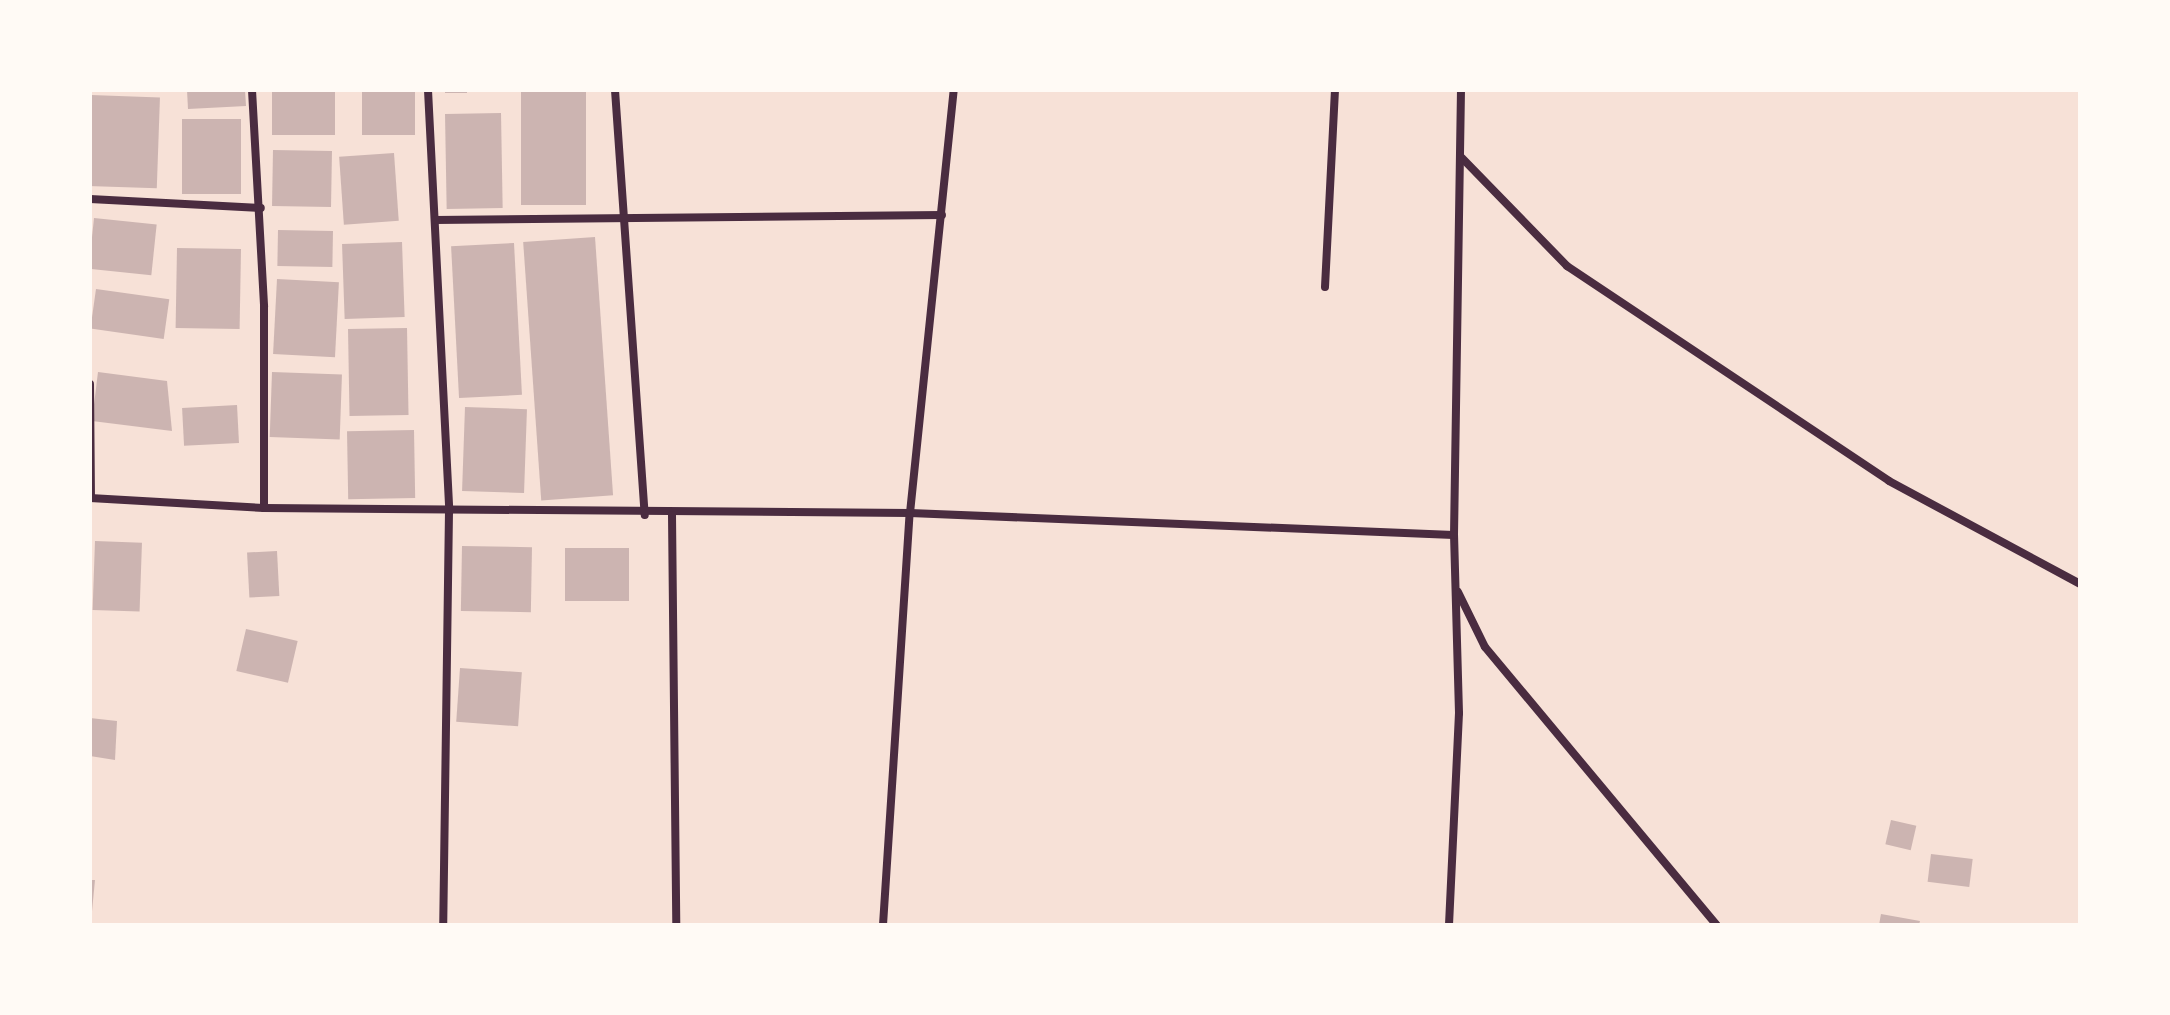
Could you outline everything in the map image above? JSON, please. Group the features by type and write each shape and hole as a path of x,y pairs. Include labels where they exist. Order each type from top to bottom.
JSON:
{"street":[{"path":"252,90 261,208 264,508"},
{"path":"428,90 449,511 443,925"},
{"path":"615,90 620,215 645,515"},
{"path":"883,925 910,513 954,90"},
{"path":"1325,287 1335,90"},
{"path":"1449,925 1459,713 1454,535 1461,90"},
{"path":"1462,158 1567,266 1889,481 2080,584"},
{"path":"90,199 261,208"},
{"path":"435,220 620,215 942,215"},
{"path":"90,384 90,498 264,508 645,515 910,513 1454,535"},
{"path":"672,515 676,925"},
{"path":"1456,589 1485,647 1717,925"}],"building":[{"path":"187,90 245,90 246,106 188,109"},
{"path":"272,90 335,90 335,135 272,135"},
{"path":"362,90 415,90 415,135 362,135"},
{"path":"445,90 467,90 467,93 445,93"},
{"path":"521,90 586,90 586,205 521,205"},
{"path":"91,95 160,97 157,188 90,186"},
{"path":"501,113 503,208 447,209 445,114"},
{"path":"182,119 241,119 241,194 182,194"},
{"path":"273,150 332,151 331,207 272,206"},
{"path":"394,153 399,221 344,225 339,157"},
{"path":"94,218 157,225 151,275 90,269"},
{"path":"278,230 333,231 332,267 277,266"},
{"path":"595,237 613,495 541,500 523,242"},
{"path":"402,242 405,317 345,319 342,244"},
{"path":"514,243 522,395 459,398 451,246"},
{"path":"177,248 241,249 240,329 176,328"},
{"path":"277,279 339,282 335,357 273,354"},
{"path":"96,289 169,299 164,339 90,329"},
{"path":"407,328 409,415 350,416 348,329"},
{"path":"98,372 167,381 172,431 92,421"},
{"path":"272,372 342,374 340,439 270,437"},
{"path":"237,405 239,443 184,446 182,408"},
{"path":"465,407 527,409 524,493 462,491"},
{"path":"414,430 415,498 348,499 347,431"},
{"path":"95,541 142,543 140,612 93,610"},
{"path":"462,546 532,547 531,612 461,611"},
{"path":"565,548 629,548 629,601 565,601"},
{"path":"277,551 279,596 249,598 247,553"},
{"path":"246,629 298,641 288,683 236,671"},
{"path":"460,668 522,672 518,726 456,722"},
{"path":"90,718 117,721 115,760 90,756"},
{"path":"1891,820 1916,826 1911,850 1885,844"},
{"path":"1931,854 1973,859 1969,887 1928,882"},
{"path":"90,880 95,880 92,911 90,911"},
{"path":"1881,914 1920,921 1919,925 1879,925"}]}
